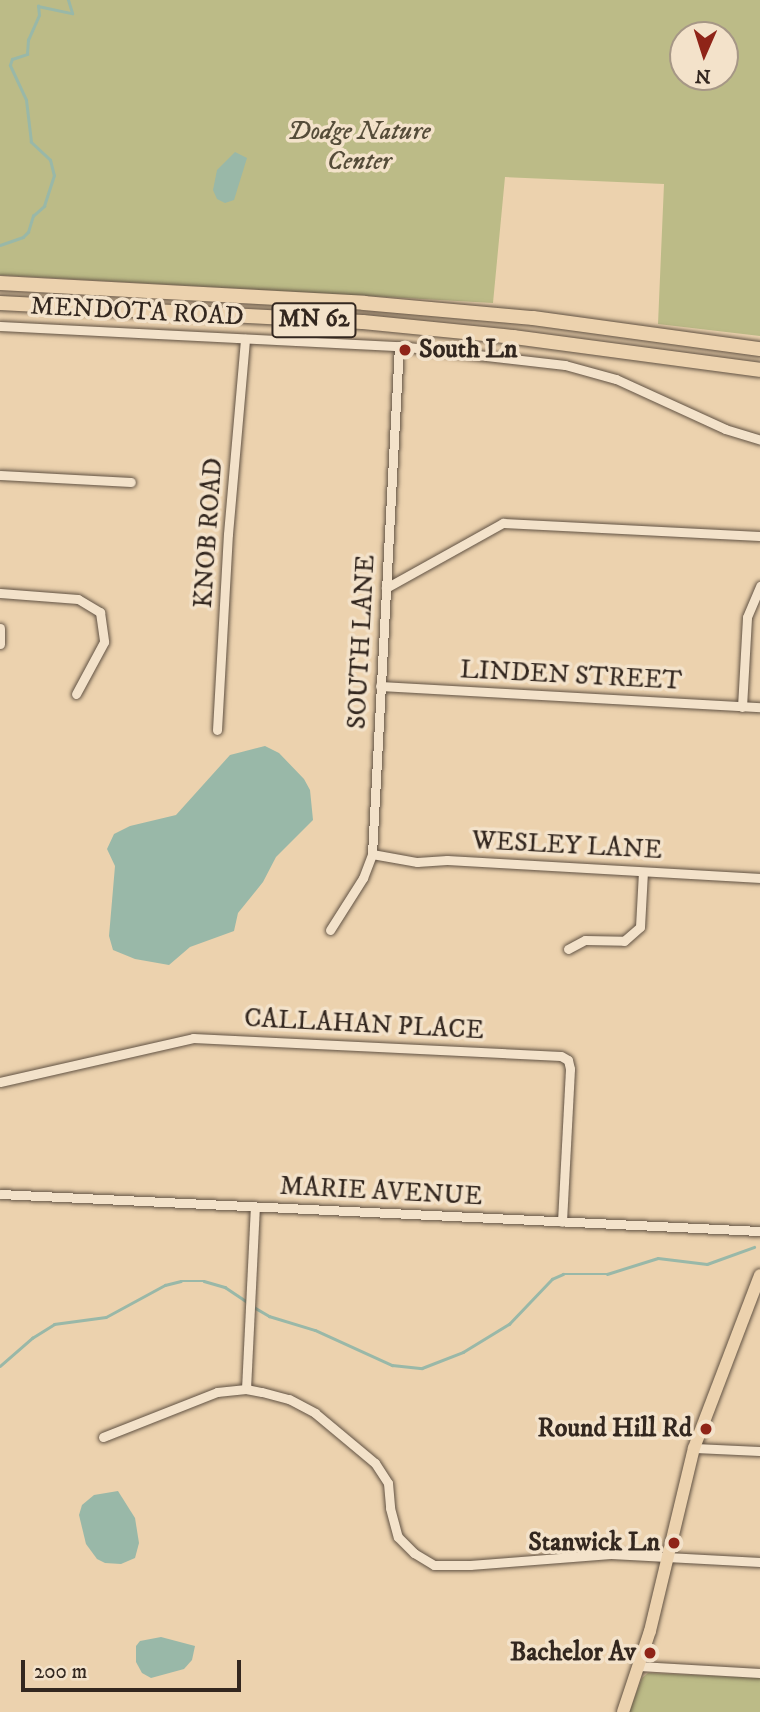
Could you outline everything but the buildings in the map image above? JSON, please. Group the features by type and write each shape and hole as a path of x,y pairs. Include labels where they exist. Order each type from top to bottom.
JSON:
{"highway":[{"name":"MN 62","path":"0,283 364,303 522,317 760,349"},
{"name":"MN 62","path":"0,303 407,327 514,337 760,370"},
{"path":"407,327 478,326 509,329 520,324 522,317"},
{"path":"721,366 760,378"}],"main road":[{"path":"623,1712 639,1666 694,1448 760,1275"}],"street":[{"name":"MENDOTA ROAD","path":"0,326 399,346 565,365 616,379 725,429 760,440"},
{"name":"KNOB ROAD","path":"218,730 228,534 246,339"},
{"name":"SOUTH LANE","path":"330,930 363,878 372,854 399,346"},
{"path":"0,475 131,482"},
{"path":"386,588 503,523 760,536"},
{"path":"742,707 747,617 760,586"},
{"path":"0,593 78,598 100,612 104,642 76,694"},
{"path":"0,628 0,644"},
{"name":"LINDEN STREET","path":"380,686 760,707"},
{"name":"WESLEY LANE","path":"372,854 417,862 447,860 760,878"},
{"path":"568,949 585,940 624,941 640,927 643,872"},
{"name":"CALLAHAN PLACE","path":"0,1082 192,1038 561,1056 568,1060 570,1069 562,1222"},
{"name":"MARIE AVENUE","path":"0,1194 760,1231"},
{"path":"246,1389 255,1207"},
{"path":"103,1437 217,1392 246,1389 289,1399 315,1413 375,1463 388,1483 390,1508 398,1537 414,1553 434,1564 470,1565 611,1554 760,1562"},
{"path":"694,1448 760,1451"},
{"path":"639,1666 760,1673"}],"green space":[{"name":"Dodge Nature Center","path":"0,0 760,0 760,336 658,324 664,184 505,177 493,303 0,275"},
{"path":"648,1673 760,1678 760,1712 629,1712 642,1678"}],"shaded area":[{"path":"235,152 247,158 234,200 225,203 217,199 213,190 217,170"},
{"path":"265,746 279,753 304,779 310,790 313,820 276,857 263,882 238,913 234,931 190,947 169,965 135,959 113,950 109,936 115,866 107,849 114,834 130,826 176,815 230,755"},
{"path":"118,1491 135,1518 139,1543 135,1558 121,1564 105,1563 97,1559 86,1544 79,1515 82,1505 94,1495"},
{"path":"161,1637 195,1646 192,1660 184,1669 151,1678 142,1673 136,1662 136,1646 140,1641"}],"waterway":[{"path":"0,245 23,237 28,232 33,216 44,206 54,176 50,160 31,142 26,100 10,65 12,59 27,54 28,40 39,15 38,6 72,13 68,0"},
{"path":"252,1306 269,1316 315,1330 392,1365 422,1368 463,1352 509,1324 552,1279 563,1274 607,1274 658,1258 707,1264 754,1247"},
{"path":"0,1366 32,1338 54,1324 106,1317 165,1285 181,1281 204,1281 225,1287 247,1302"}],"place":[{"name":"South Ln","path":"405,350"},
{"name":"Round Hill Rd","path":"706,1429"},
{"name":"Stanwick Ln","path":"674,1543"},
{"name":"Bachelor Av","path":"650,1653"}]}
